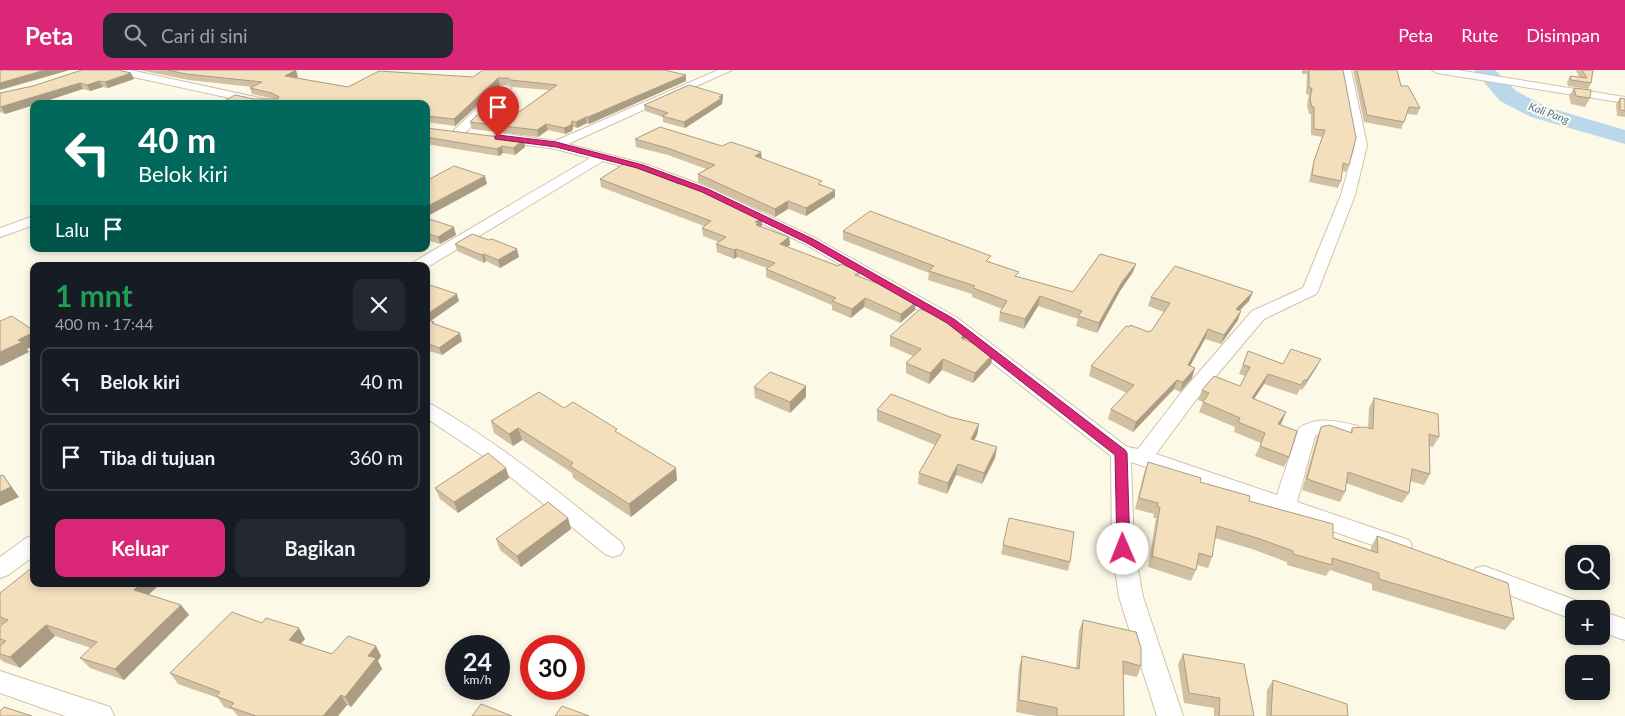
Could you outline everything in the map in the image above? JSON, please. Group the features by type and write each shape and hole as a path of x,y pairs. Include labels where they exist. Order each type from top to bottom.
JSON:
{"street":[{"path":"115,70 255,100"},
{"path":"556,145 727,70"},
{"path":"1170,716 1131,597 1123,549 1132,455 1188,398 1258,315 1310,290 1348,194 1361,145 1346,70"},
{"path":"1437,70 1625,100"},
{"path":"505,88 451,131 556,145 640,167 705,190 810,241 950,321 1132,455 1285,505 1415,551"},
{"path":"425,262 602,156"},
{"path":"0,233 30,222"},
{"path":"430,411 460,428 529,480 613,548"},
{"path":"1285,505 1306,434 1313,427 1325,426 1350,431"},
{"path":"0,569 30,547"},
{"path":"1471,570 1565,607"},
{"path":"1610,624 1625,630"},
{"path":"0,682 101,716"}],"building":[{"path":"0,70 45,70 0,83"},
{"path":"82,70 118,70 131,73 105,82 99,81 87,85 80,83 0,107 0,93 33,86"},
{"path":"167,70 296,70 285,76 348,87 379,71 473,77 483,70 664,70 686,75 576,122 572,121 571,125 564,128 546,124 537,130 470,122 486,107 519,112 557,85 498,78 454,119 430,116 430,100 226,100 235,95 254,99 278,99 279,97 272,93 250,88 262,82 186,74"},
{"path":"1309,70 1343,70 1356,138 1349,165 1343,163 1341,181 1312,175 1314,161 1325,130 1314,129 1314,107 1312,107 1310,99 1312,88 1309,88"},
{"path":"1357,70 1397,70 1401,86 1408,86 1420,108 1409,107 1404,122 1367,115"},
{"path":"1582,70 1593,70 1591,83 1571,80 1570,76 1587,78"},
{"path":"689,85 723,95 719,97 722,98 684,122 662,116 668,113 644,105"},
{"path":"1574,88 1591,90 1590,98 1576,96"},
{"path":"1620,98 1625,99 1625,111 1620,110"},
{"path":"660,127 722,146 731,142 761,152 755,156 822,181 818,184 835,190 806,208 788,201 775,209 698,174 715,165 635,139"},
{"path":"430,128 524,140 513,148 502,146 497,149 430,138"},
{"path":"625,163 679,184 683,182 699,188 762,218 755,222 758,223 756,225 789,237 780,244 838,266 841,264 860,272 855,275 900,292 916,302 901,314 865,298 852,309 832,301 836,298 766,269 775,263 716,244 726,237 702,228 711,221 600,179"},
{"path":"454,166 485,176 430,205 430,179"},
{"path":"870,211 991,256 986,261 1019,272 1015,276 1073,292 1100,254 1136,264 1122,282 1099,323 1078,316 1082,311 1040,296 1025,319 1000,312 1007,301 973,288 975,286 929,271 934,266 843,231"},
{"path":"430,219 454,227 438,237 430,234"},
{"path":"472,234 489,240 492,239 517,249 498,260 455,244"},
{"path":"1175,266 1253,292 1236,309 1241,311 1224,335 1208,329 1188,365 1195,368 1183,382 1177,380 1136,422 1111,409 1134,385 1091,366 1126,326 1129,327 1130,325 1149,332 1152,330 1170,303 1151,297"},
{"path":"430,285 457,294 430,312"},
{"path":"920,309 949,320 966,333 961,338 993,354 975,373 943,359 930,373 906,363 921,349 890,336"},
{"path":"12,316 30,328 30,334 18,340 22,342 0,352 0,321"},
{"path":"430,320 434,322 432,323 460,333 439,348 430,345"},
{"path":"1291,349 1321,359 1307,380 1304,380 1301,385 1268,374 1252,398 1286,412 1278,424 1297,431 1289,457 1260,446 1265,433 1238,422 1240,418 1203,402 1209,393 1202,390 1214,376 1240,386 1250,367 1243,365 1248,351 1283,364"},
{"path":"770,372 806,386 790,402 754,387"},
{"path":"539,392 564,408 573,402 617,429 615,431 676,468 629,504 570,466 573,463 518,428 509,434 491,421"},
{"path":"891,394 950,417 979,424 971,439 997,447 984,473 958,464 948,483 919,473 941,435 877,410"},
{"path":"1374,398 1438,414 1439,437 1429,434 1430,474 1412,469 1409,493 1348,472 1345,492 1307,479 1321,427 1329,425 1352,433 1352,428 1365,427 1373,429"},
{"path":"488,453 506,468 454,502 435,488"},
{"path":"1148,462 1201,478 1200,482 1250,496 1249,501 1333,524 1333,538 1378,553 1377,536 1508,583 1514,619 1379,579 1379,573 1332,558 1332,565 1293,554 1293,551 1217,526 1212,557 1199,553 1196,570 1152,556 1160,507 1157,507 1158,503 1139,498"},
{"path":"3,475 11,487 0,492 0,476"},
{"path":"548,502 568,518 517,556 496,539"},
{"path":"1009,518 1074,532 1070,562 1003,545"},
{"path":"30,569 30,587 137,587 134,590 181,605 115,669 80,658 97,642 46,625 10,657 0,654 0,646 6,641 0,639 0,626 8,620 0,617 0,593"},
{"path":"232,612 262,623 266,618 299,628 289,640 332,654 348,636 376,646 368,656 376,658 345,697 341,695 323,716 256,716 230,707 234,703 216,696 220,692 170,673"},
{"path":"1083,620 1136,632 1141,648 1141,666 1123,661 1124,716 1057,716 1057,708 1019,700 1022,656 1079,669"},
{"path":"1183,654 1244,664 1254,716 1219,716 1220,698 1189,693"},
{"path":"1273,680 1347,704 1348,716 1271,716"},
{"path":"481,704 512,716 472,716"},
{"path":"562,706 589,716 555,716"},
{"path":"4,707 32,716 0,716 0,711"}],"waterway":[{"name":"Kali Pang","path":"1484,70 1508,96 1539,112 1625,137"}],"route":[{"path":"498,137 556,145 602,156 705,190 810,241 950,321 1121,453 1123,549"}]}
